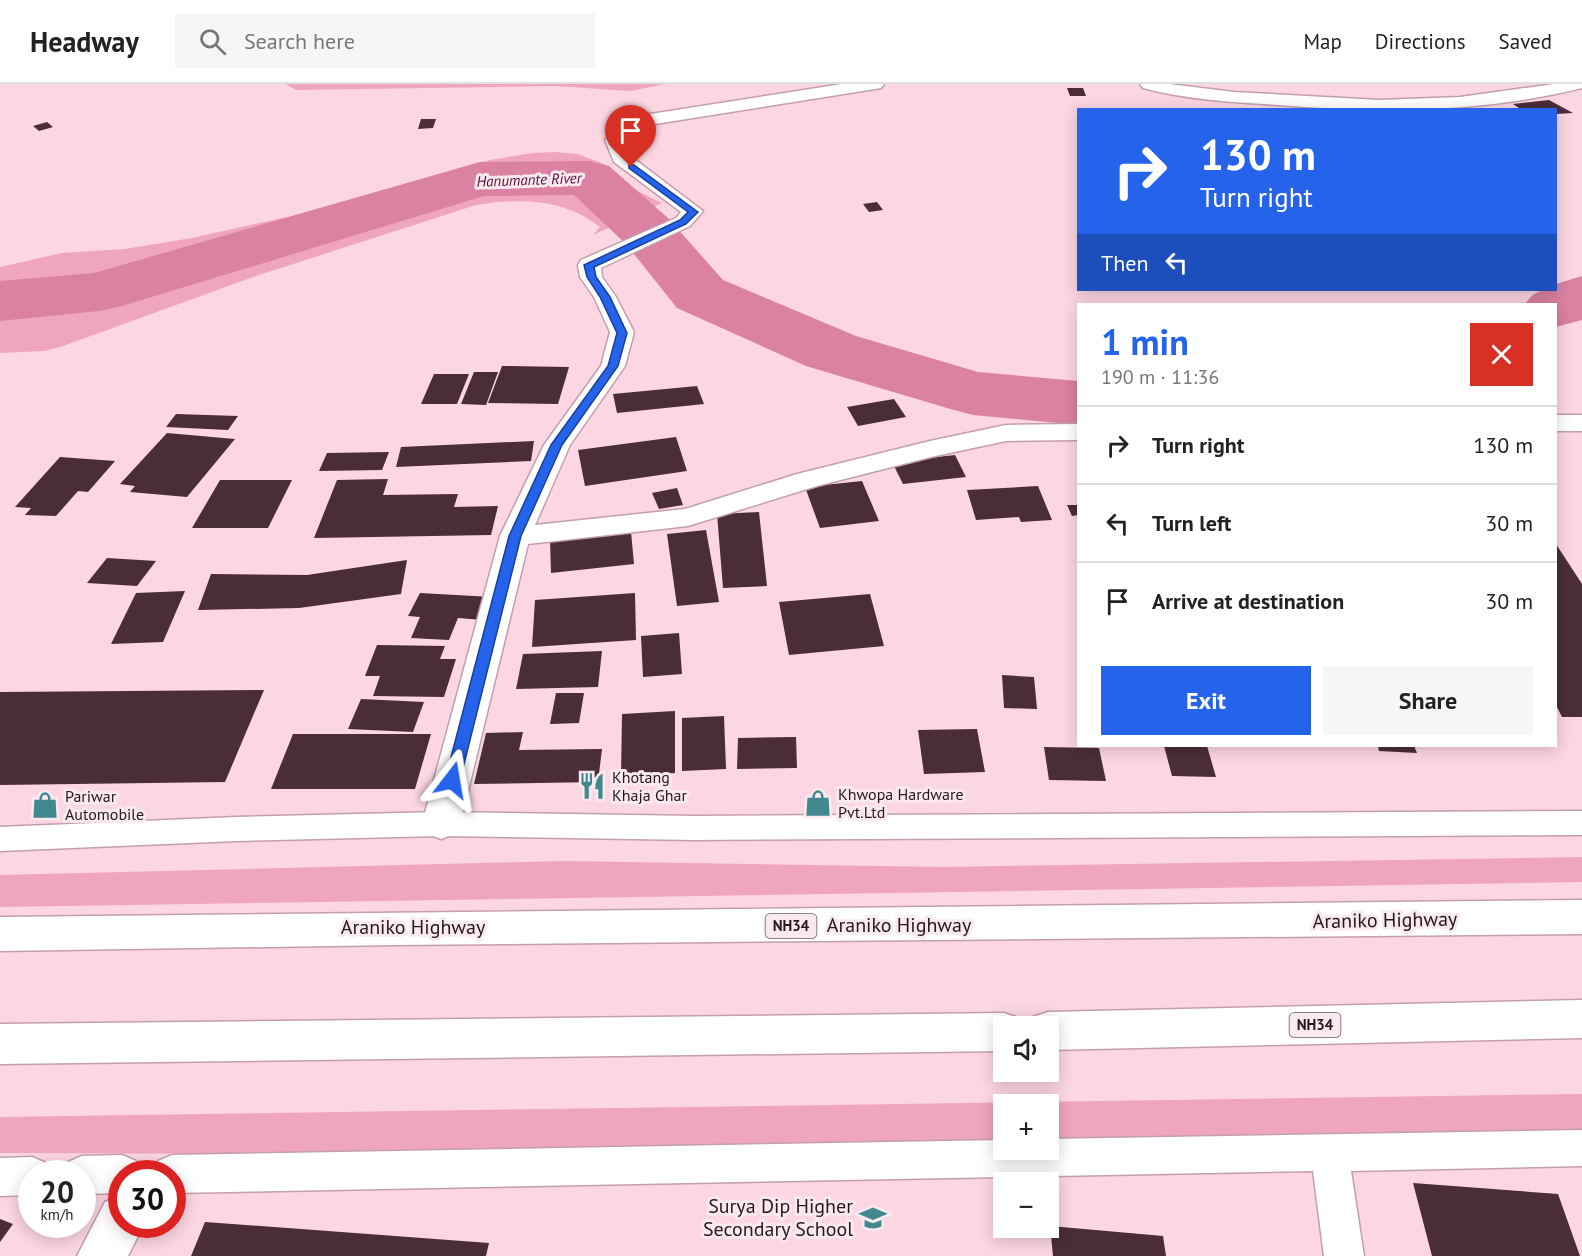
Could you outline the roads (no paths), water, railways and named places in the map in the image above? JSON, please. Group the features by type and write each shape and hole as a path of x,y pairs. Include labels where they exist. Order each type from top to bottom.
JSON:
{"main road":[{"path":"441,824 515,536 557,445 613,366 622,333 605,297 591,277 589,265 683,222 693,212 621,158 614,140 627,128 644,120 875,84"},
{"path":"1149,84 1162,88 1222,96 1295,102 1414,105 1502,99 1577,84"},
{"path":"1557,423 1582,423"},
{"path":"515,536 688,517 807,480 930,449 1005,433 1077,432"},
{"name":"Araniko Highway","path":"0,934 305,928 1191,924 1582,917"},
{"name":"NH34","path":"1059,1031 1582,1019"},
{"path":"0,1044 993,1032"},
{"path":"101,1256 112,1238"}],"lane":[{"path":"0,839 441,824 694,828 1582,824"},
{"path":"186,1174 1582,1148"},
{"path":"1329,1152 1344,1256"},
{"path":"0,1177 18,1176"}],"waterway":[{"name":"Hanumante River","path":"0,301 99,292 480,179 589,178 647,231 700,294 831,351 973,393 1077,403"},
{"name":"Hanumante River","path":"1557,307 1582,296"}],"place":[{"name":"Khotang Khaja Ghar","path":"592,786"},
{"name":"Khwopa Hardware Pvt.Ltd","path":"818,803"},
{"name":"Pariwar Automobile","path":"45,805"},
{"name":"Surya Dip Higher Secondary School","path":"873,1218"}]}
